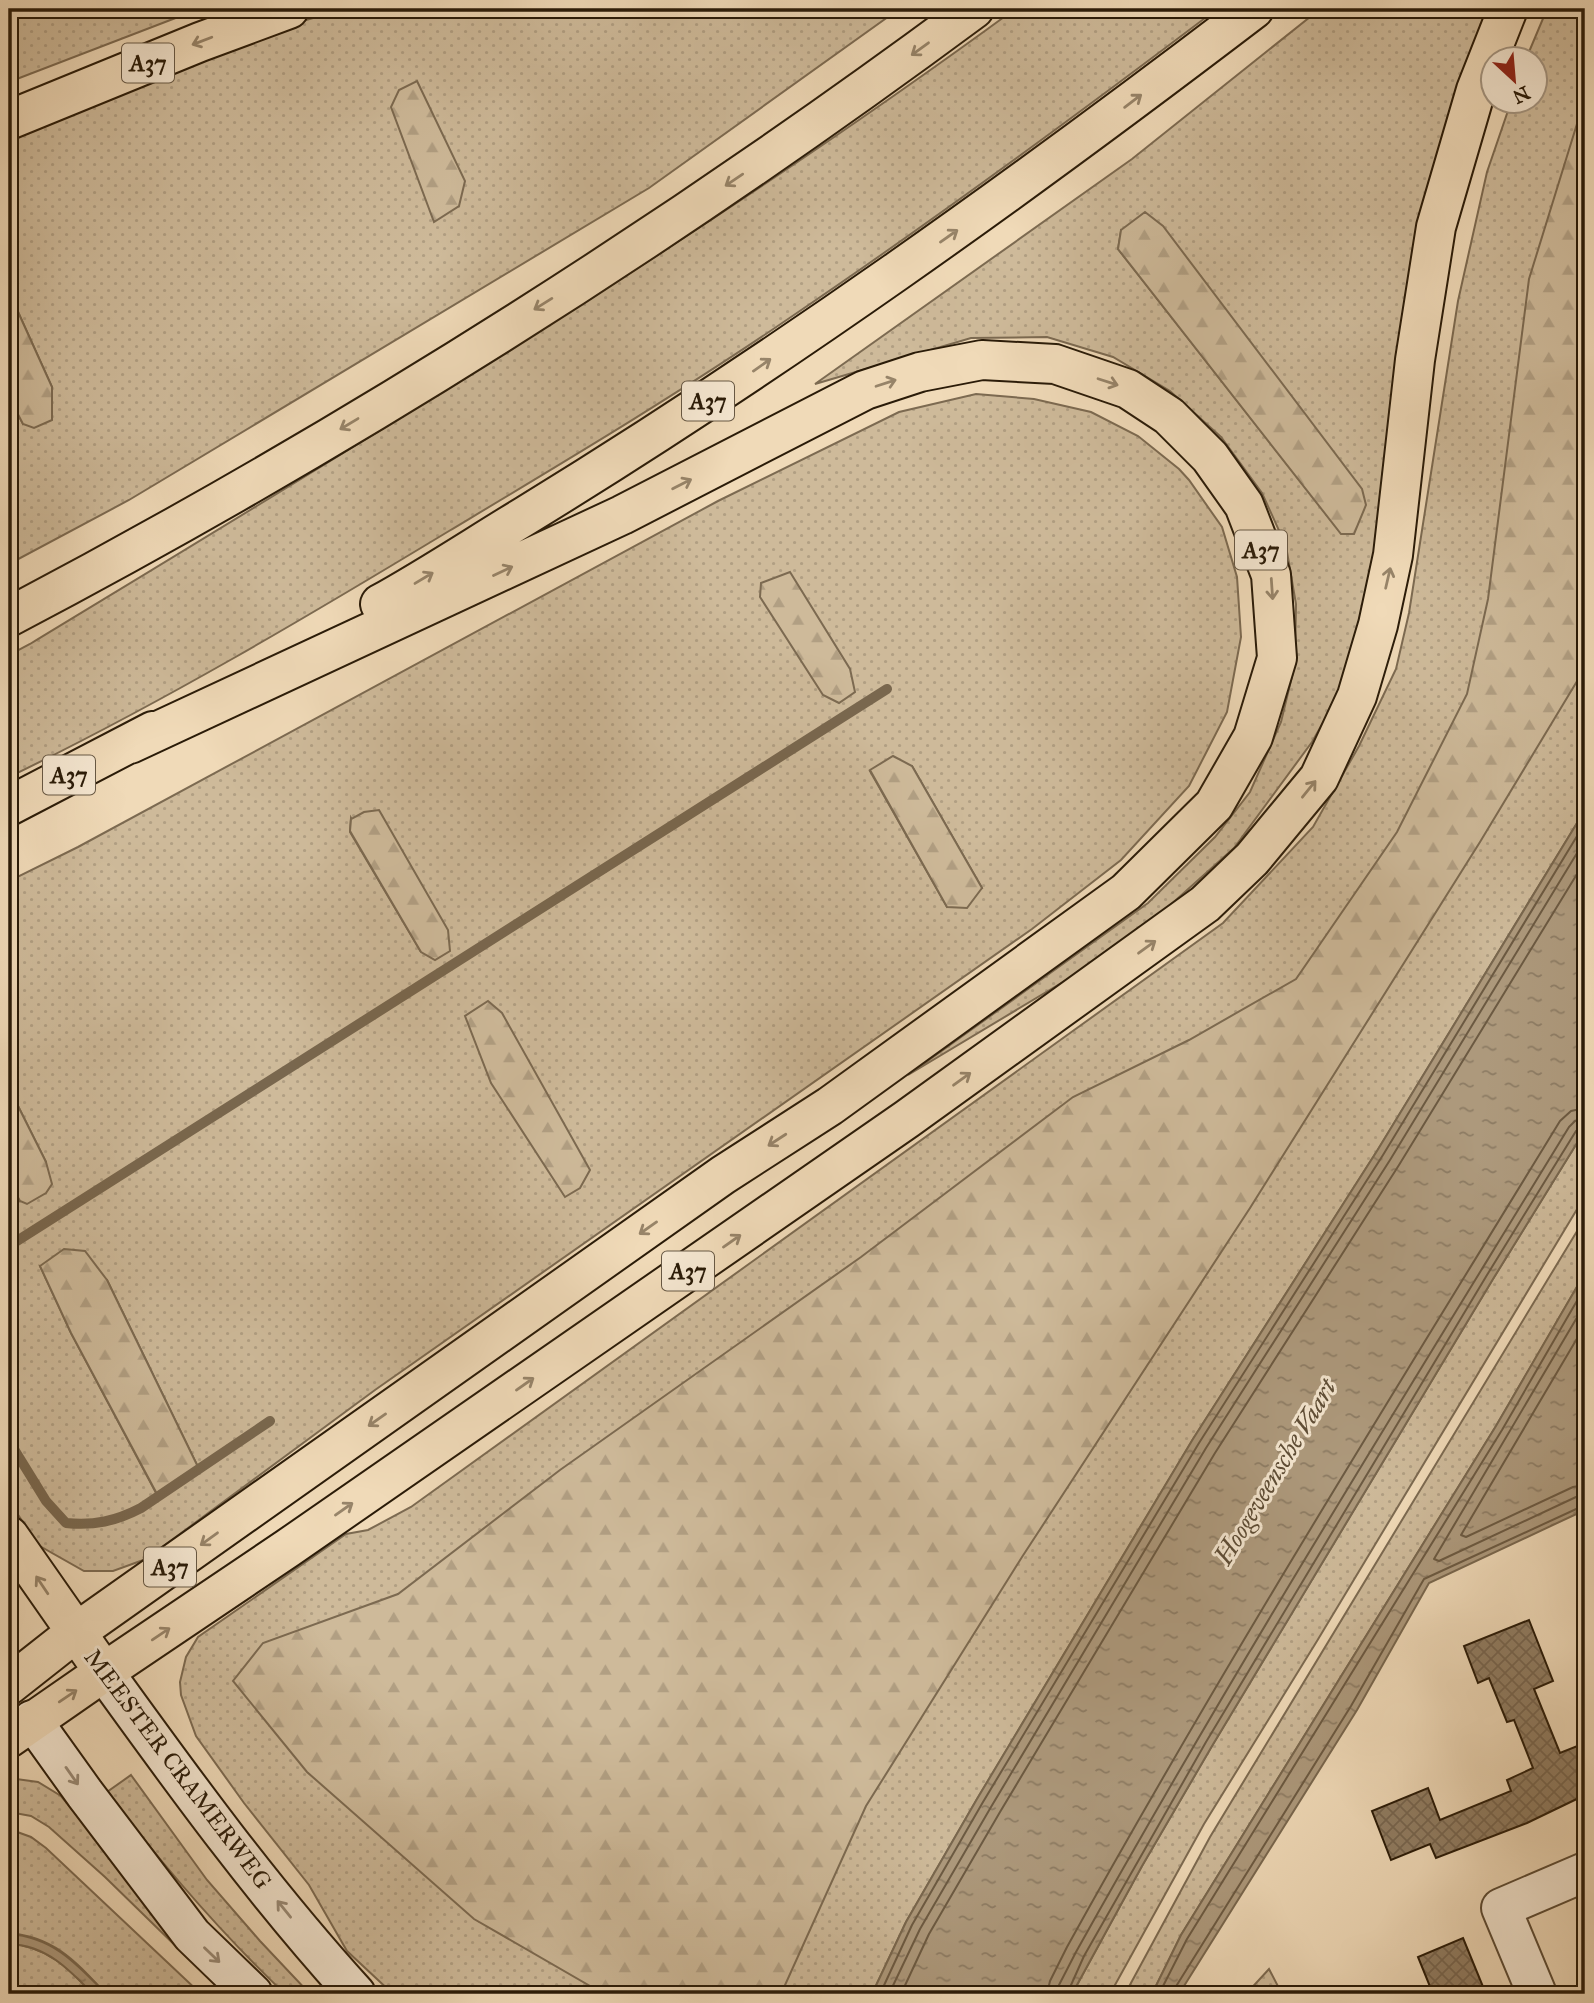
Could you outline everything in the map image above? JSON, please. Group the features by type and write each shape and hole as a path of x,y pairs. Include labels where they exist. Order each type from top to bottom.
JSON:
{"main road":[{"name":"A37","path":"9,120 200,42 289,9"},
{"path":"9,617 234,493 415,385 614,260 754,166 974,9"},
{"name":"A37","path":"9,806 130,744 384,602 741,380 955,232 1254,9"},
{"name":"A37","path":"104,1672 907,1119 1205,905 1252,859 1319,778 1357,696 1378,625 1393,555 1415,360 1436,227 1476,90 1508,9"},
{"name":"A37","path":"75,1633 723,1175 830,1105 1126,892 1214,805 1253,737 1277,658 1271,575 1244,505 1210,457 1169,415 1128,389 1055,364 982,360 920,372 865,390 622,515 130,744"},
{"name":"MEESTER CRAMERWEG","path":"9,1536 75,1633 224,1834 327,1963 356,1994"},
{"path":"75,1633 9,1687 21,1729 85,1794 192,1935 253,1994"},
{"path":"21,1729 104,1672"},
{"path":"1537,1994 1502,1908 1585,1872"}],"green space":[{"path":"9,9 199,9 9,82"},
{"path":"344,9 899,9 649,188 129,500 9,564 9,397 23,424 52,387 9,292 9,134 241,39"},
{"path":"1015,9 1217,9 899,242 664,400 286,628 177,690 9,777 9,655 530,337 775,177"},
{"path":"1320,9 1490,9 1482,46 1478,46 1478,66 1353,660 1328,714 1312,742 1234,848 1167,908 1068,979 908,1075 1148,903 1215,837 1250,792 1281,722 1295,664 1296,604 1286,546 1262,493 1221,437 1170,391 1113,357 1047,337 971,338 815,384 1132,159","holes":["1121,231 1341,533 1118,249"]},
{"path":"1547,9 1585,9 1585,810 1377,1151 1193,1439 977,1799 906,1922 872,1994 393,1994 347,1951 309,1885 244,1803 196,1736 181,1695 180,1682 186,1657 198,1637 346,1534 368,1530 411,1507 1223,923 1313,827 1359,746 1396,669 1409,613 1458,301 1487,172 1506,116 1548,116 1548,46 1531,46"},
{"path":"417,81 465,181 459,206 434,222 391,107 399,90"},
{"path":"1585,98 1585,668 1480,842 1250,1208 1022,1557 866,1806 781,1994 604,1994 474,1919 307,1772 233,1681 263,1643 398,1594 560,1470 861,1257 1073,1097 1189,1040 1296,979 1397,832 1467,694 1488,599 1529,279"},
{"path":"1145,212 1163,226 1362,489 1366,505 1354,534 1341,534 1118,249 1121,230"},
{"path":"9,292 52,387 52,420 34,428 23,424 9,397"},
{"path":"976,394 1034,399 1091,412 1138,436 1189,480 1222,527 1237,577 1241,637 1227,712 1189,786 1121,860 1032,929 375,1390 146,1559 113,1571 84,1571 38,1545 9,1501 9,1181 20,1201 46,1162 9,1088 9,881 78,847 718,501 899,412","holes":["912,766 982,888 947,907 870,771","351,818 421,952 350,832","40,1266 107,1280 199,1469 156,1493 71,1333"]},
{"path":"790,572 850,669 855,692 839,703 823,695 760,597 761,583"},
{"path":"893,756 912,766 982,888 967,908 947,907 870,770"},
{"path":"379,810 448,930 450,951 435,960 421,952 350,831 351,819 364,812"},
{"path":"488,1001 502,1013 590,1170 580,1188 565,1197 491,1083 465,1016"},
{"path":"9,1088 46,1162 52,1184 46,1193 27,1204 20,1201 9,1181"},
{"path":"1585,1130 1585,1196 1204,1824 1110,1994 1072,1994 1212,1746"},
{"path":"1585,1218 1585,1273 1496,1426 1181,1935 1152,1994 1125,1994 1210,1837"},
{"path":"64,1249 85,1251 107,1280 199,1469 167,1491 157,1494 71,1333 40,1266"},
{"path":"131,1775 207,1880 310,1994 285,1994 214,1921 149,1846 107,1792"},
{"path":"9,1778 38,1782 61,1796 192,1953 188,1958 49,1827 31,1816 9,1812"},
{"path":"9,1829 31,1837 46,1848 201,1994 106,1994 64,1953 39,1940 9,1933"},
{"path":"9,1944 22,1945 46,1954 66,1967 93,1994 9,1994"},
{"path":"1269,1969 1282,1994 1246,1994"}],"water":[{"name":"Hoogeveensche Vaart","path":"1585,810 1585,1130 1212,1746 1072,1994 872,1994 906,1922 977,1799 1193,1439 1377,1151"},
{"path":"1585,1273 1585,1510 1429,1583 1357,1710 1179,1994 1152,1994 1181,1935 1496,1426"},
{"path":"9,1934 39,1940 51,1946 74,1963 106,1994 93,1994 66,1967 46,1954 22,1945 9,1944"}],"building":[{"path":"1529,1620 1553,1681 1534,1689 1560,1753 1585,1743 1585,1795 1527,1823 1436,1858 1430,1844 1391,1860 1372,1811 1428,1788 1440,1820 1511,1791 1507,1780 1533,1768 1514,1720 1507,1722 1489,1678 1478,1683 1464,1646"},
{"path":"1463,1938 1486,1994 1433,1994 1418,1957"}],"waterway":[{"path":"9,1246 887,689"},
{"path":"9,1441 46,1501 66,1523 86,1524 114,1519 141,1508 270,1421"}]}
